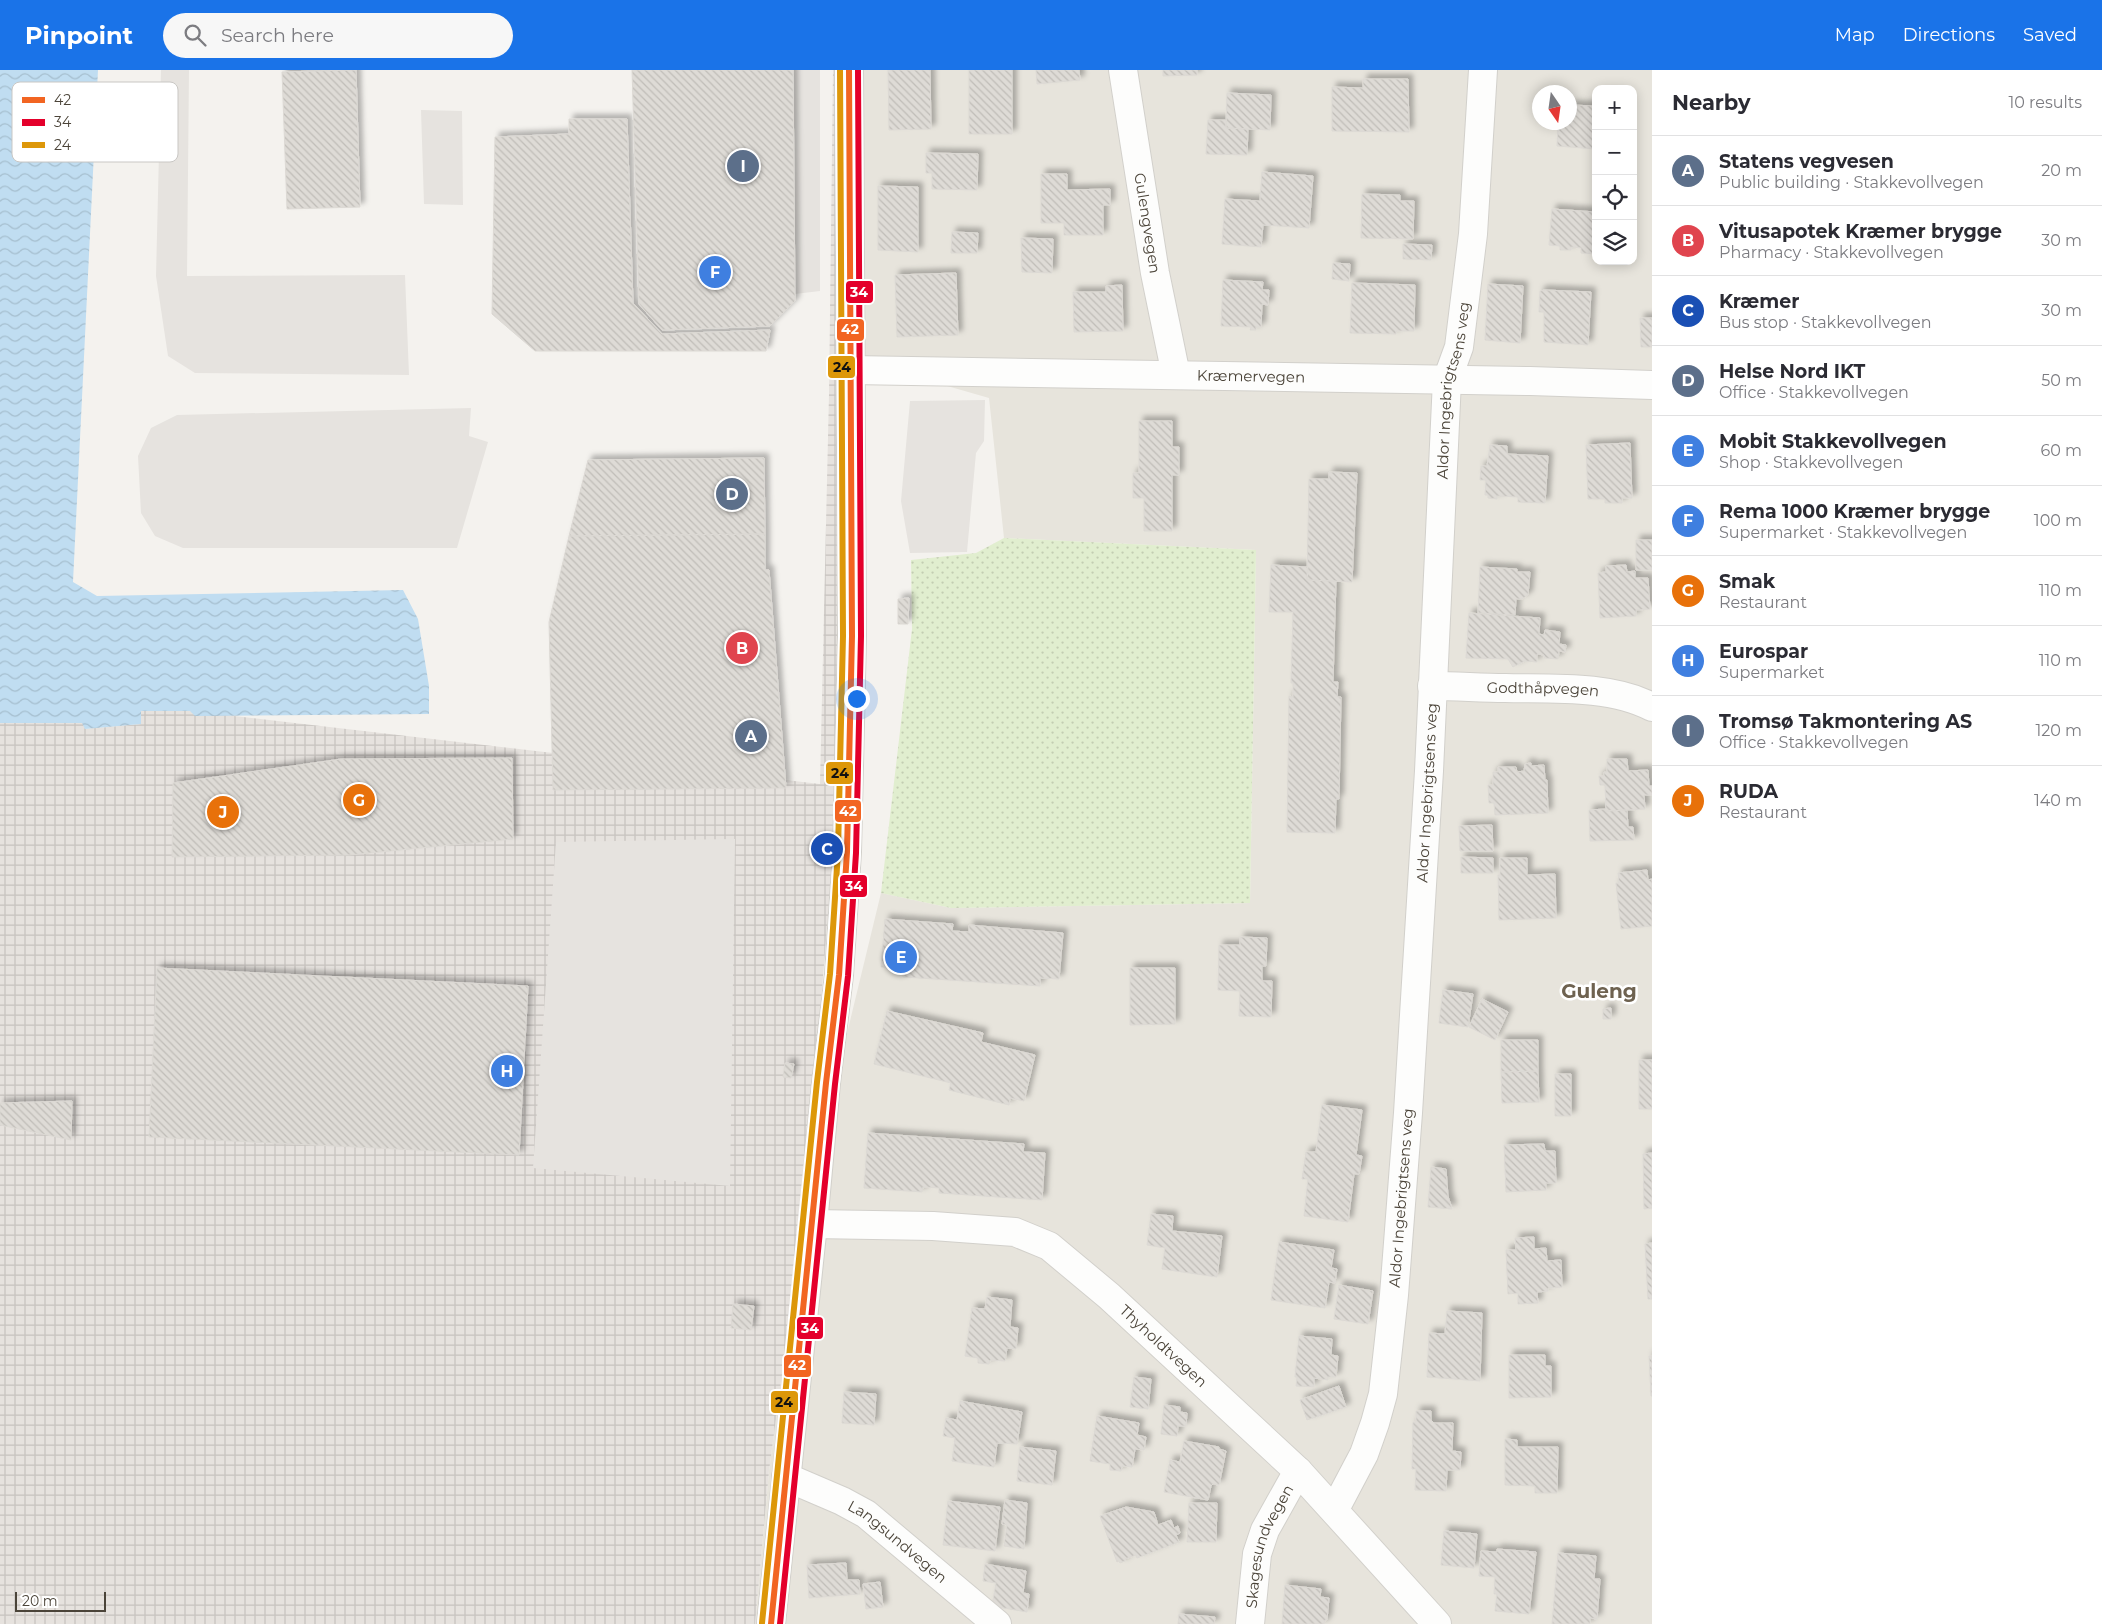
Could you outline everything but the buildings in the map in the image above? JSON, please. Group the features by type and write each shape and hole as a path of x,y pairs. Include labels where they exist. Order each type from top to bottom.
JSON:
{"street":[{"path":"771,1624 814,1224 826,1083 839,975 847,852 852,636 848,70"},
{"name":"Gulengvegen","path":"1123,70 1155,273 1176,375"},
{"name":"Aldor Ingebrigtsens veg","path":"1335,1509 1364,1454 1376,1423 1383,1394 1394,1295 1408,1113 1447,380 1460,347 1473,234 1483,70"},
{"name":"Kræmervegen","path":"850,370 1652,385"},
{"name":"Godthåpvegen","path":"1432,686 1550,688 1602,693 1627,698 1652,707"},
{"name":"Thyholdtvegen","path":"814,1224 933,1226 1016,1232 1049,1246 1109,1296 1298,1471 1335,1509 1437,1624"},
{"name":"Skagesundvegen","path":"1250,1624 1257,1554 1262,1538 1298,1471"},
{"name":"Langsundvegen","path":"786,1477 842,1501 866,1514 997,1624"}],"shaded area":[{"path":"161,70 189,70 187,276 405,275 409,375 195,373 168,356 156,276 159,162 178,162 178,82 161,82"},
{"path":"794,70 820,70 820,291 795,294"},
{"path":"833,70 860,70 839,780 804,1211 769,1471 755,1624 0,1624 0,723 83,723 85,729 141,724 141,711 191,711 820,784 829,394"},
{"path":"860,70 1652,70 1652,1624 755,1624 769,1471 804,1211 881,893 951,908 1250,903 1256,550 1004,538 989,398 902,373 844,347"},
{"path":"421,110 462,111 463,205 424,204"},
{"path":"985,400 984,441 976,453 967,552 910,553 901,501 910,401"},
{"path":"471,408 469,436 488,442 457,548 183,548 155,536 141,513 138,456 151,428 177,415"},
{"path":"735,839 730,1186 533,1168 556,842"}],"green space":[{"path":"1004,538 1256,550 1250,903 951,908 881,893 912,629 911,560 976,553"}],"water":[{"path":"0,70 98,70 97,82 12,82 12,162 94,162 73,582 97,596 403,590 418,619 429,686 429,714 195,716 190,711 141,711 141,724 85,729 82,723 0,723"}],"transit line":[{"name":"24","path":"762,1623 817,1082 830,974 838,852 843,636 840,70"},
{"name":"42","path":"771,1624 826,1083 839,975 847,852 852,636 849,70"},
{"name":"34","path":"780,1624 835,1084 848,976 856,853 861,636 858,70"}],"place":[{"name":"Tromsø Takmontering AS","path":"743,166"},
{"name":"Rema 1000 Kræmer brygge","path":"715,272"},
{"name":"Helse Nord IKT","path":"732,494"},
{"name":"Vitusapotek Kræmer brygge","path":"742,648"},
{"name":"Statens vegvesen","path":"751,736"},
{"name":"Smak","path":"359,800"},
{"name":"RUDA","path":"223,812"},
{"name":"Kræmer","path":"827,849"},
{"name":"Mobit Stakkevollvegen","path":"901,957"},
{"name":"Eurospar","path":"507,1071"}],"district":[{"name":"Guleng","path":"1599,991"}]}
